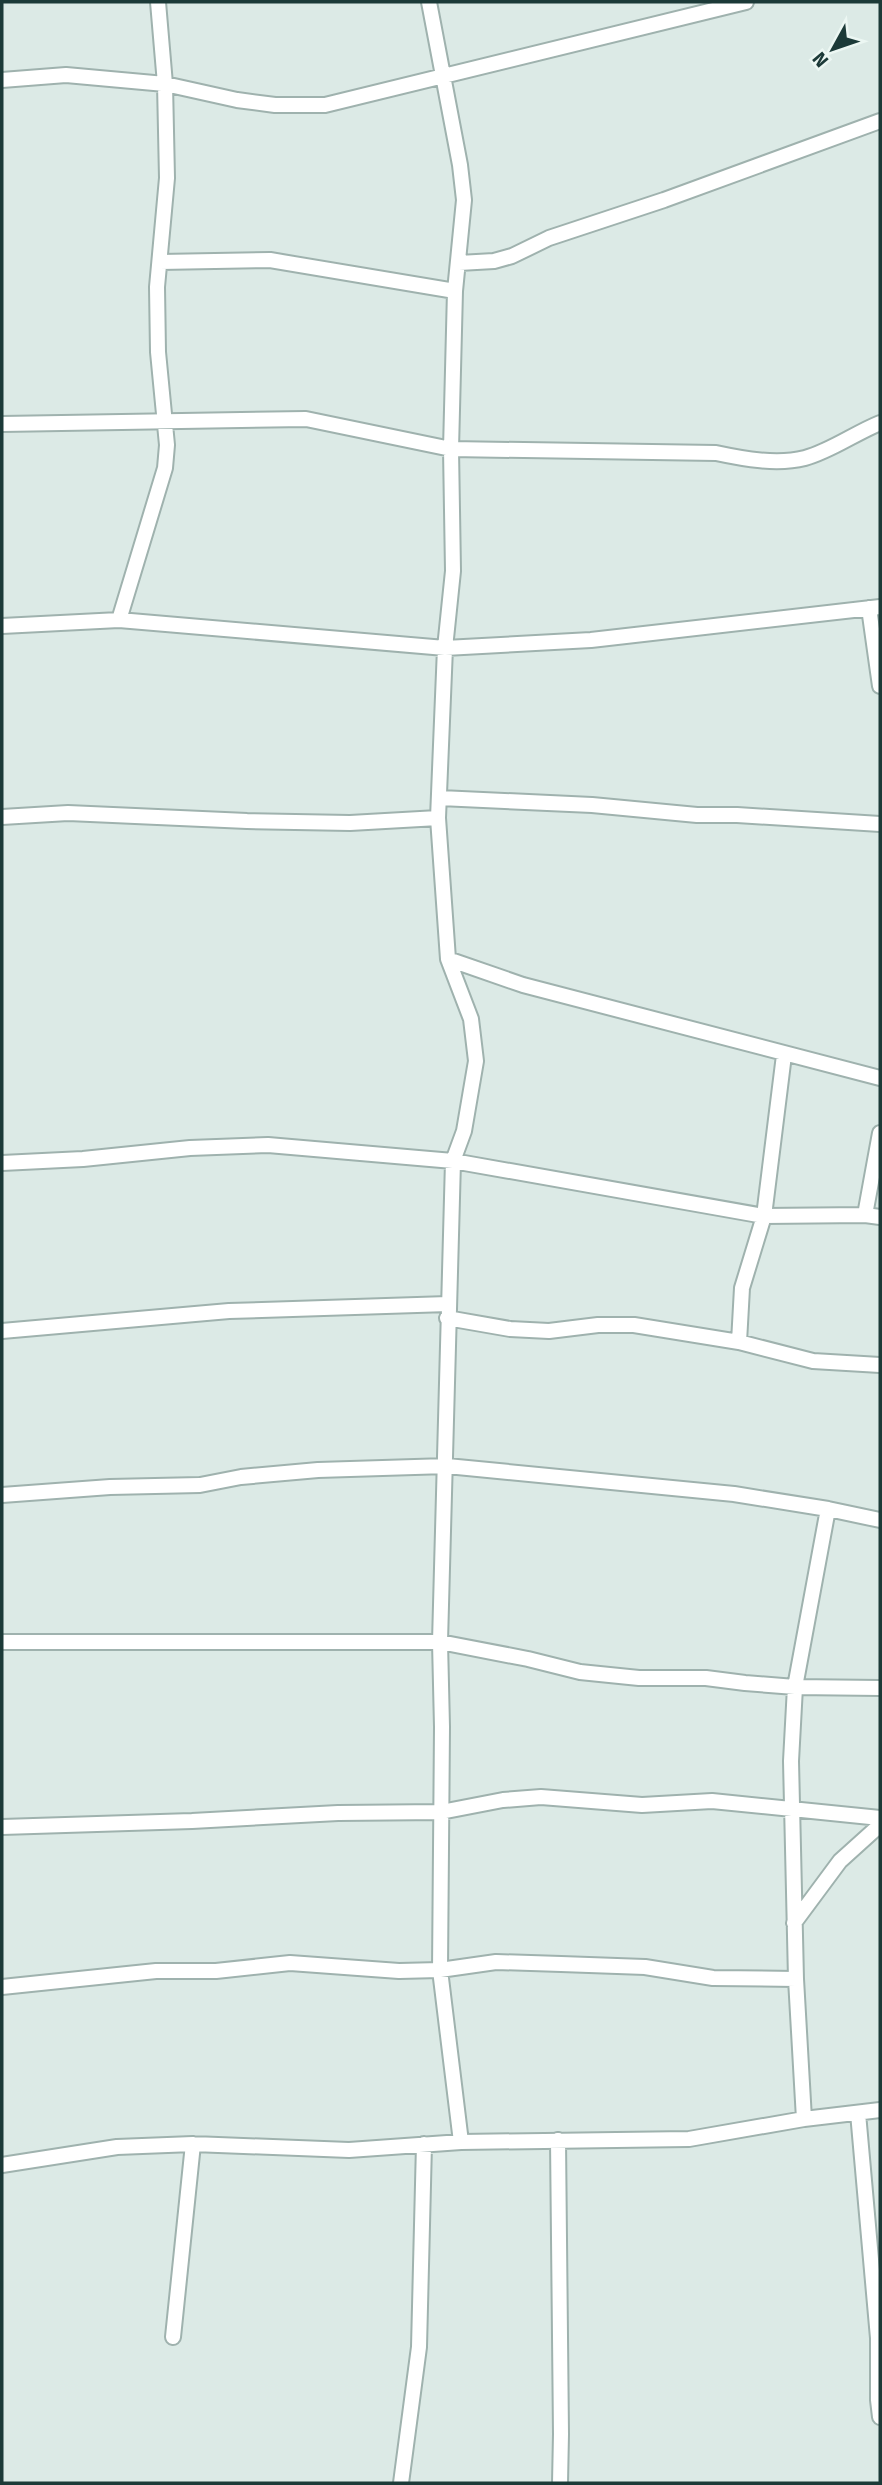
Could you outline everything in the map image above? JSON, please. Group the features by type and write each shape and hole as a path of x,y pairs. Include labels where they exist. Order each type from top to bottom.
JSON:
{"street":[{"path":"120,620 164,468 167,444 158,352 157,287 166,178 165,84 158,2"},
{"path":"429,2 464,200 455,291 451,449 453,571 445,648 438,818 448,959 471,1018 476,1061 464,1131 453,1161 447,1466 440,1642 440,1970 461,2142"},
{"path":"2,80 66,75 165,84 237,100 275,105 325,105 739,2"},
{"path":"459,263 494,261 512,256 550,238 664,200 880,121"},
{"path":"160,262 270,260 455,291"},
{"path":"2,424 306,419 451,449 716,453 747,459 785,459 804,458 880,423"},
{"path":"2,626 120,620 445,648 591,640 874,607 880,686"},
{"path":"440,798 592,805 697,816 737,815 880,824"},
{"path":"2,817 68,813 349,823 438,818"},
{"path":"448,959 523,985 880,1078"},
{"path":"740,1342 742,1288 764,1216 784,1055"},
{"path":"2,1163 268,1144 453,1161 764,1216 873,1216 880,1133"},
{"path":"2,1331 229,1311 448,1311 510,1329 550,1331 598,1325 634,1325 740,1342 813,1361 880,1365"},
{"path":"2,1495 110,1487 200,1485 241,1477 318,1470 447,1466 734,1494 880,1520"},
{"path":"804,2119 790,1809 795,1687 828,1509"},
{"path":"2,1642 440,1642 580,1672 639,1678 706,1678 795,1687 880,1688"},
{"path":"2,1827 192,1821 338,1812 441,1812 503,1800 541,1797 642,1805 712,1801 880,1818"},
{"path":"794,1923 840,1861 880,1825"},
{"path":"2,1987 156,1971 216,1971 290,1963 399,1971 440,1970 496,1962 645,1968 713,1978 796,1979"},
{"path":"2,2165 117,2147 193,2144 349,2150 461,2142 689,2139 804,2119 880,2110"},
{"path":"858,2113 878,2338 880,2417"},
{"path":"558,2140 562,2434 559,2483"},
{"path":"173,2337 193,2144"},
{"path":"401,2483 419,2347 424,2144"}]}
